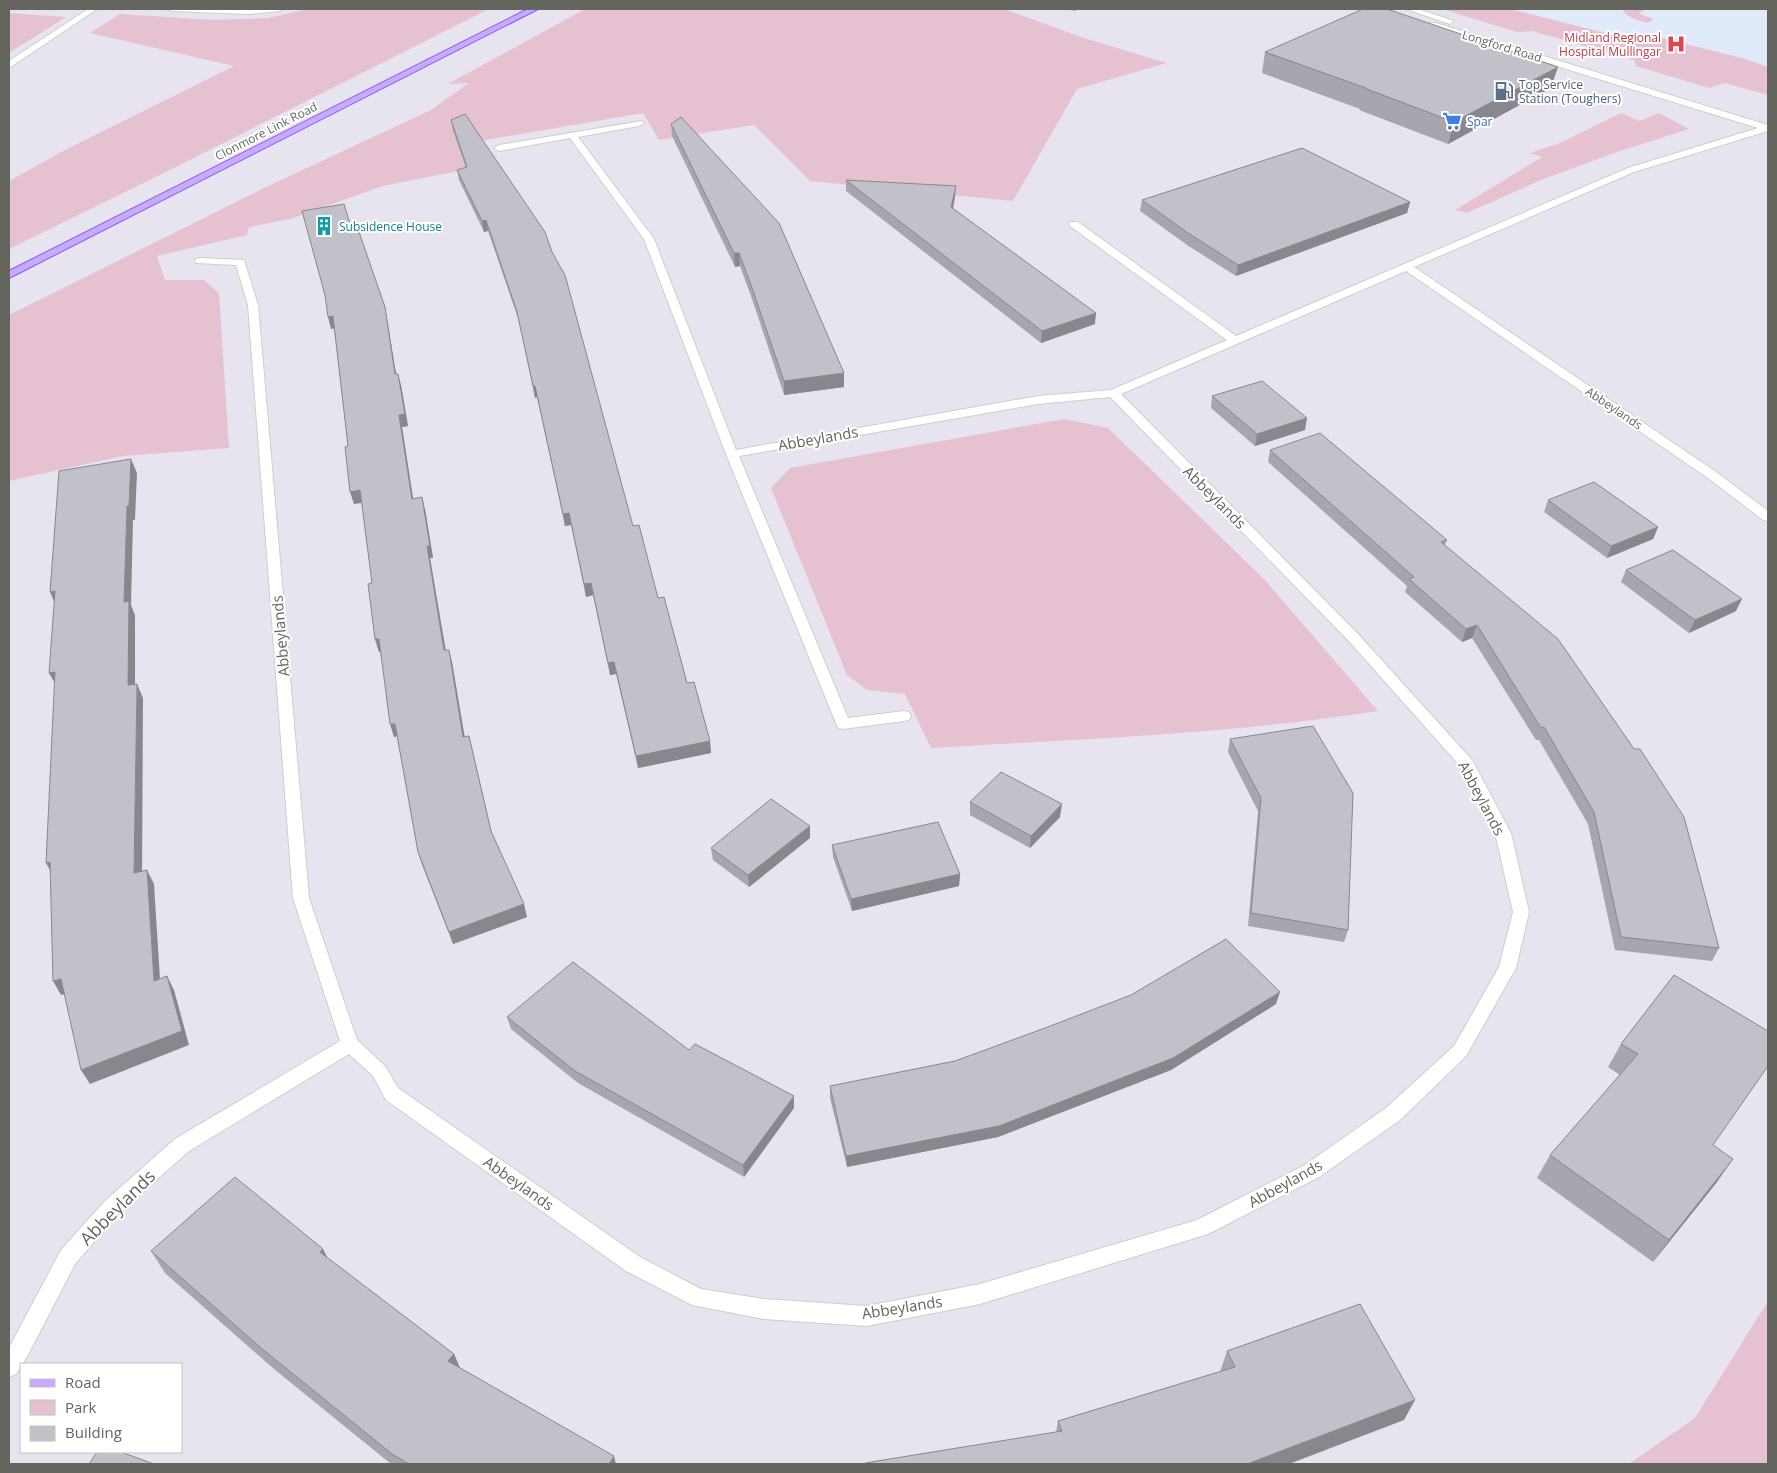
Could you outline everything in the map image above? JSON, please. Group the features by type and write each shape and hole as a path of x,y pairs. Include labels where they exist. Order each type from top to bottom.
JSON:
{"main road":[{"name":"Clonmore Link Road","path":"9,275 534,9"}],"street":[{"path":"9,65 93,9"},
{"path":"171,9 249,12 280,9"},
{"path":"1410,9 1768,121"},
{"name":"Longford Road","path":"1404,16 1768,128"},
{"path":"1549,51 1625,78 1632,85"},
{"path":"499,148 640,123"},
{"name":"Abbeylands","path":"732,454 1038,400 1112,393 1631,170 1768,128"},
{"path":"572,135 650,238 732,454 843,724 904,716"},
{"path":"1074,224 1236,341"},
{"name":"Abbeylands","path":"200,261 240,262 253,305 301,898 350,1044 379,1070 392,1094 633,1264 699,1298 774,1310 867,1316 971,1296 1201,1228 1312,1172 1393,1114 1460,1051 1507,968 1521,912 1503,832 1467,764 1352,636 1112,393"},
{"name":"Abbeylands","path":"1407,267 1712,475 1768,517"},
{"name":"Abbeylands","path":"9,1366 22,1346 68,1257 112,1207 182,1145 350,1044"}],"shaded area":[{"name":"Midland Regional Hospital Mullingar","path":"1455,9 1768,9 1768,95 1533,30"}],"green space":[{"path":"309,9 489,9 9,249 9,181 67,149 234,66 90,33 120,14 213,20 268,18"},
{"path":"585,9 1004,9 1081,37 1167,63 1077,89 1013,201 810,181 754,125 659,140 643,113 474,142 474,168 383,186 290,219 249,227 247,235 157,256 165,280 204,280 219,293 229,448 123,456 9,481 9,315 266,187 431,110 469,83 448,84"},
{"path":"1442,9 1510,9 1633,40 1642,33 1746,59 1768,67 1768,95 1725,83 1709,88 1636,66 1634,60 1532,31 1517,32"},
{"path":"1627,9 1645,9 1639,14 1654,19 1648,23 1634,19 1623,11"},
{"path":"9,13 66,17 9,53"},
{"path":"1621,113 1639,121 1659,113 1689,129 1617,152 1541,180 1467,213 1455,210 1542,157 1530,153 1560,143"},
{"path":"1064,419 1108,428 1264,579 1378,711 1322,719 1211,730 931,748 905,694 867,690 847,675 771,488 790,468"},
{"path":"1768,1301 1768,1464 1629,1464 1695,1418"}],"building":[{"path":"1363,9 1387,9 1558,67 1454,122 1265,52"},
{"path":"465,114 545,232 552,252 565,275 633,526 639,525 658,598 664,597 687,683 694,682 710,741 636,756 614,662 608,663 591,583 584,584 569,513 563,514 517,312 486,220 482,221 457,170 467,167 451,120"},
{"path":"681,117 779,223 844,373 784,381 739,253 734,253 671,124"},
{"path":"1302,148 1410,202 1238,265 1188,233 1142,200"},
{"path":"846,180 956,186 951,207 1096,313 1042,331"},
{"path":"344,204 352,230 358,229 385,307 395,374 398,374 405,414 399,415 412,499 422,497 430,546 427,546 444,650 449,650 463,737 469,736 491,831 524,904 449,932 418,852 395,724 390,724 379,639 375,639 368,584 372,583 360,490 350,492 345,447 348,446 333,316 328,317 325,295 302,211"},
{"path":"1262,381 1307,418 1257,434 1212,396"},
{"path":"1320,433 1447,540 1441,542 1558,639 1634,749 1640,749 1684,817 1719,948 1621,937 1594,812 1544,727 1541,728 1477,625 1466,629 1409,579 1414,577 1270,450"},
{"path":"131,459 129,506 127,506 124,602 129,601 128,685 137,684 134,873 147,870 154,981 167,976 182,1031 81,1070 61,979 53,981 50,862 46,863 55,672 49,673 55,591 50,592 59,471"},
{"path":"1594,482 1658,527 1611,546 1548,500"},
{"path":"1673,550 1742,599 1695,620 1626,570"},
{"path":"1313,726 1353,793 1348,930 1251,913 1261,798 1230,739"},
{"path":"1001,772 1062,804 1031,836 970,802"},
{"path":"771,799 810,826 748,875 711,848"},
{"path":"938,822 960,874 851,899 832,845"},
{"path":"1226,939 1280,992 1173,1058 999,1126 846,1156 830,1086 955,1061 1045,1028 1131,995"},
{"path":"573,962 689,1050 695,1044 794,1096 743,1165 575,1071 507,1017"},
{"path":"1674,975 1768,1031 1768,1066 1713,1145 1733,1159 1669,1240 1550,1155 1638,1054 1621,1044"},
{"path":"235,1177 323,1249 320,1252 454,1354 448,1361 614,1456 609,1464 409,1464 392,1454 261,1348 151,1251"},
{"path":"1360,1304 1415,1400 1247,1464 865,1464 1062,1431 1058,1421 1235,1367 1227,1351"},
{"path":"96,1453 124,1453 154,1464 89,1464"}],"place":[{"name":"Midland Regional Hospital Mullingar","path":"1676,44"},
{"name":"Top Service Station (Toughers)","path":"1504,91"},
{"name":"Spar","path":"1452,121"},
{"name":"Subsidence House","path":"324,226"}]}
